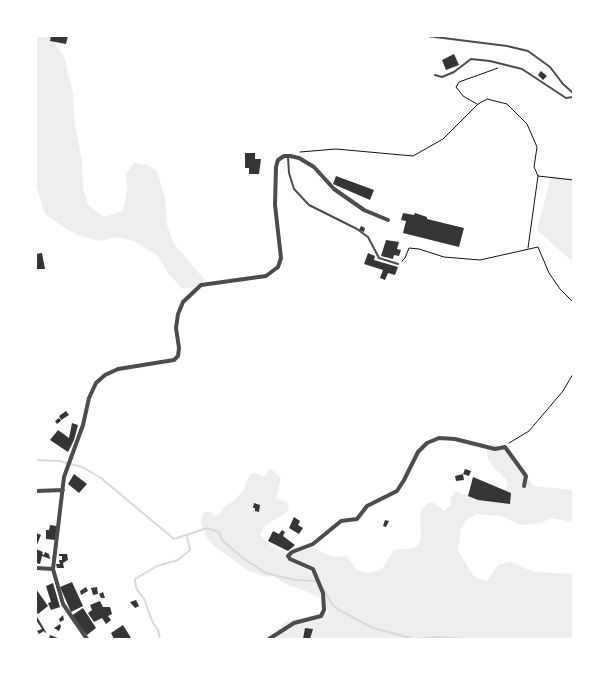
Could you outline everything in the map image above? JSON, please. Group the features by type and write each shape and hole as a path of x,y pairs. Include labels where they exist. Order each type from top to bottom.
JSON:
{"street":[{"path":"87,639 63,604 53,569 64,477 83,425 89,398 96,383 105,375 118,369 174,360 178,356 179,348 176,328 182,302 201,285 266,276 278,268 281,258 275,205 276,167 278,160 289,156 314,167 334,189 364,210 388,220"},
{"path":"269,639 294,623 321,616 324,610 323,592 313,569 290,559 288,556 292,552 313,544 340,521 357,519 368,506 397,491 418,452 428,443 439,438 455,439 495,449 505,447 526,476 524,486"},
{"path":"36,491 63,490"},
{"path":"36,568 53,569"}],"lane":[{"path":"427,36 507,46 528,51 550,67 563,84 573,93"},
{"path":"435,75 442,76 454,72 471,59 505,65 522,70 566,98 573,97"},
{"path":"289,156 289,173 294,189 309,205 357,229 368,237 379,258 398,264"}],"path":[{"path":"478,104 463,96 456,87 459,82 505,65"},
{"path":"289,156 301,152 336,149 413,156 443,139 478,104 487,99 507,104 527,124 537,147 534,167 538,176 528,248"},
{"path":"538,176 573,180"},
{"path":"398,264 405,258 409,248 419,249 444,257 480,260 528,248 538,247 549,273 560,289 573,302"},
{"path":"505,447 514,438 529,431 563,391 573,374"}],"shaded area":[{"path":"36,36 54,36 55,43 65,59 73,94 75,125 82,161 83,188 88,205 104,217 123,211 127,190 126,174 134,163 147,165 157,171 165,198 167,225 174,244 205,280 194,287 182,289 168,273 157,255 134,241 116,237 100,241 81,236 68,230 45,214 36,185"},
{"path":"551,176 573,178 573,262 537,230"},
{"path":"491,443 510,449 533,486 573,490 573,522 551,518 541,523 520,525 501,516 476,514 467,519 461,529 458,551 473,575 476,578 487,581 498,565 510,562 534,572 573,574 573,639 276,639 275,634 286,621 329,613 321,598 299,588 289,586 273,576 267,577 247,570 214,546 207,538 201,524 202,515 205,512 211,512 214,516 219,515 225,506 234,501 244,489 250,474 255,473 264,477 270,468 281,478 276,499 286,502 289,507 287,512 265,526 260,535 272,546 293,555 300,547 307,545 333,557 347,556 356,569 366,573 374,572 382,569 394,550 413,548 418,545 421,538 421,511 428,503 434,503 444,511 451,505 450,499 456,491 464,495 474,492 498,493 508,485 506,479 494,468 488,459 487,450"}],"building":[{"path":"51,36 68,36 66,44 50,41"},
{"path":"454,54 459,65 446,70 442,60"},
{"path":"541,71 547,76 543,80 538,75"},
{"path":"245,153 255,153 255,159 261,159 259,174 249,174 249,168 245,168"},
{"path":"336,176 374,190 370,200 333,184"},
{"path":"403,213 414,215 415,213 427,217 427,219 464,228 459,247 403,233 406,221 401,220"},
{"path":"361,226 365,228 364,232 359,230"},
{"path":"386,240 399,242 397,249 401,250 399,256 394,255 393,259 381,256"},
{"path":"42,253 45,269 36,269 36,254"},
{"path":"368,253 375,256 374,260 398,267 395,275 388,273 385,280 380,278 383,270 364,264"},
{"path":"66,411 69,415 61,420 59,416"},
{"path":"59,418 61,421 57,424 55,421"},
{"path":"72,423 78,425 74,440 68,452 50,440 58,430 69,438"},
{"path":"465,469 471,471 469,476 463,474"},
{"path":"74,474 87,484 79,493 68,484"},
{"path":"463,474 464,480 456,481 455,476"},
{"path":"473,477 511,493 510,504 478,500 468,496"},
{"path":"254,503 260,505 259,512 255,511 255,508 253,508"},
{"path":"294,517 300,521 298,525 303,528 299,534 289,528"},
{"path":"385,520 389,521 386,527 383,526"},
{"path":"50,525 57,526 55,540 46,539 46,530 49,530"},
{"path":"282,530 285,532 283,536 295,545 288,551 268,541 273,531 279,534"},
{"path":"36,533 41,535 36,547"},
{"path":"36,549 43,552 42,554 44,555 45,552 49,554 50,559 42,556 40,564 36,563"},
{"path":"59,554 67,554 68,560 63,563 64,568 57,568 56,564 60,564 59,560 62,560 62,556 59,556"},
{"path":"72,582 83,606 71,612 60,587"},
{"path":"53,583 60,607 51,610 48,603 51,602 46,586"},
{"path":"86,587 88,591 81,595 80,591"},
{"path":"97,587 98,594 93,595 91,588"},
{"path":"36,589 48,606 38,614 36,612"},
{"path":"103,592 105,598 101,598 99,594"},
{"path":"136,600 139,606 135,608 130,602"},
{"path":"100,601 103,607 110,607 112,614 108,616 111,620 106,624 102,618 94,622 88,613 92,610 90,605"},
{"path":"83,608 96,628 87,635 71,616"},
{"path":"36,615 46,632 45,633 44,631 39,634 37,631 42,629 36,620"},
{"path":"63,615 64,620 60,622 59,619"},
{"path":"60,624 61,627 59,631 54,628"},
{"path":"123,625 131,638 114,639 111,633"},
{"path":"305,628 313,629 310,639 303,639"},
{"path":"50,635 60,639 49,639"}],"waterway":[{"path":"36,460 59,461 82,467 101,478 174,539 207,528 219,532 222,540 244,559 266,573 295,580 319,581 332,604 339,610 373,628 414,639 437,637 465,639"},
{"path":"160,639 158,630 153,623 144,599 136,588 135,579 157,566 178,560 190,550 187,536"}]}
